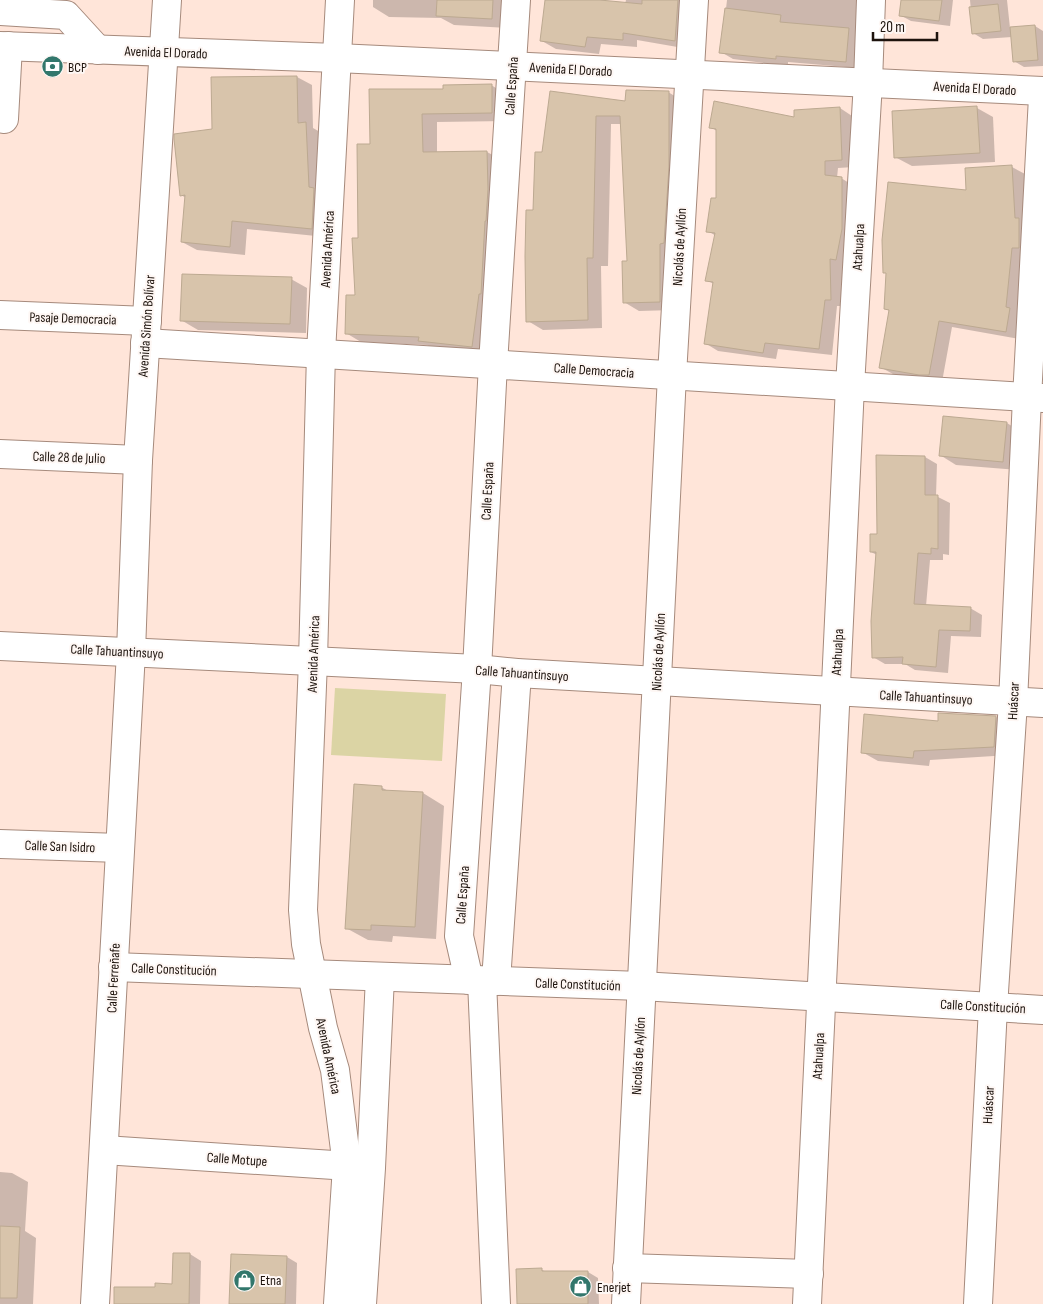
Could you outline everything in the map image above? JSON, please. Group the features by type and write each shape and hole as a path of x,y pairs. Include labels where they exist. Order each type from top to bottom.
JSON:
{"street":[{"name":"Avenida Simón Bolívar","path":"131,652 138,460 167,0"},
{"name":"Avenida América","path":"340,0 321,353 313,661 303,910 306,944 323,1028 359,1167 362,1304"},
{"name":"Calle España","path":"483,981 459,936 477,669 493,364 516,0"},
{"name":"Nicolás de Ayllón","path":"626,1304 672,375 694,0"},
{"name":"Atahualpa","path":"807,1304 850,386 871,0"},
{"path":"4,119 13,46 34,6"},
{"path":"0,11 34,6 66,8 98,50"},
{"path":"63,49 66,8"},
{"name":"Avenida El Dorado","path":"13,46 337,58 1043,91"},
{"name":"Huáscar","path":"978,1304 993,1007 1035,398 1043,97"},
{"name":"Pasaje Democracia","path":"0,315 146,332"},
{"name":"Calle Democracia","path":"146,332 321,353 1035,398"},
{"name":"Calle 28 de Julio","path":"0,454 138,460"},
{"name":"Calle Tahuantinsuyo","path":"0,646 477,669 517,673 1043,703"},
{"name":"Calle Ferreñafe","path":"95,1304 131,652"},
{"name":"Calle España","path":"496,1304 483,981 517,673"},
{"name":"Calle San Isidro","path":"0,844 120,848"},
{"name":"Calle Constitución","path":"113,967 641,986 1043,1010"},
{"name":"Avenida América","path":"338,1304 359,1167 380,977"},
{"name":"Calle Motupe","path":"104,1150 359,1167"},
{"path":"627,1268 809,1274"}],"shaded area":[{"path":"335,688 446,694 442,761 331,755"}],"building":[{"path":"437,0 493,0 492,19 436,16"},
{"path":"545,0 600,0 642,4 642,0 678,0 675,41 623,33 623,40 587,37 585,47 540,41"},
{"path":"901,0 942,0 939,21 899,16"},
{"path":"998,4 1001,31 972,34 969,7"},
{"path":"725,8 781,15 780,22 849,28 846,62 776,56 776,59 719,53"},
{"path":"1035,25 1038,60 1013,62 1010,27"},
{"path":"297,76 298,123 306,122 309,187 314,188 312,229 232,221 230,247 181,242 185,195 180,196 174,134 212,129 211,77"},
{"path":"492,84 492,113 422,114 423,152 487,151 488,189 481,294 479,294 472,347 418,341 419,337 345,334 346,295 355,295 352,238 358,238 357,144 370,144 369,89 443,89 443,85"},
{"path":"626,90 669,91 669,167 664,243 660,244 660,302 623,303 622,261 627,261 620,116 596,116 593,258 587,258 588,320 526,322 526,210 533,210 535,152 542,152 550,91 625,101"},
{"path":"714,101 794,117 794,110 840,107 842,160 825,161 825,175 842,177 842,229 836,260 830,259 831,300 825,300 819,349 765,343 763,353 704,344 713,282 705,281 715,233 706,232 711,198 716,198 716,129 709,128"},
{"path":"977,106 980,153 894,158 892,111"},
{"path":"1012,165 1015,218 1019,218 1019,248 1012,248 1006,307 1010,308 1006,332 939,321 929,375 879,368 889,310 884,309 886,273 883,273 882,240 888,182 966,190 965,168"},
{"path":"182,274 292,277 290,324 180,321"},
{"path":"943,416 1007,422 1003,462 939,456"},
{"path":"876,455 925,456 925,495 938,495 938,549 931,548 931,554 918,553 914,604 971,607 970,631 939,630 936,667 902,664 903,657 872,658 871,621 876,552 870,552 870,534 877,534"},
{"path":"938,713 996,716 994,747 914,751 913,758 861,753 864,714 938,721"},
{"path":"354,784 382,786 382,790 423,792 415,927 371,925 371,930 345,929"},
{"path":"0,1226 20,1227 17,1298 0,1298"},
{"path":"173,1253 190,1253 189,1304 114,1304 114,1287 155,1287 155,1283 172,1284"},
{"path":"231,1254 287,1256 285,1304 229,1304"},
{"path":"542,1268 542,1271 588,1271 588,1304 517,1304 516,1269"}],"place":[{"name":"BCP","path":"52,67"},
{"name":"Etna","path":"244,1280"},
{"name":"Enerjet","path":"581,1287"}]}
